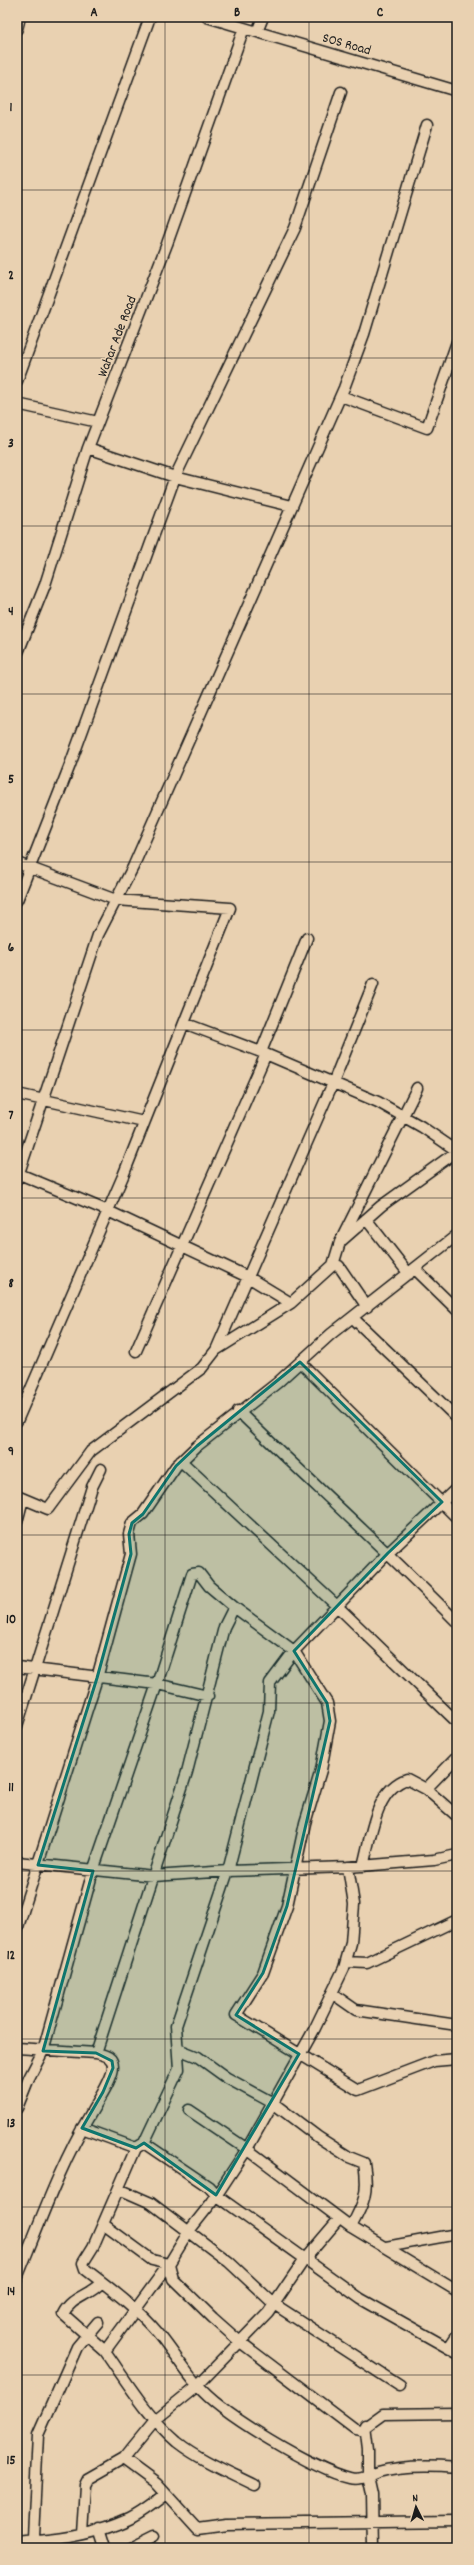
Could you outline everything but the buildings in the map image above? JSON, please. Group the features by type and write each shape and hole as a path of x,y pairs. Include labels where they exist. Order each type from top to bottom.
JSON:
{"street":[{"path":"17,29 20,17"},
{"path":"17,381 150,17"},
{"name":"SOS Road","path":"207,17 457,91"},
{"path":"257,32 263,17"},
{"name":"Wahar Ade Road","path":"17,656 45,585 88,448 167,244 244,28"},
{"path":"17,900 70,765 175,477 295,228 341,92"},
{"path":"291,1303 248,1277 108,1211 18,1175 98,935 133,867 291,506 341,396 364,334 427,125"},
{"path":"341,396 427,428 457,342"},
{"path":"17,404 98,422"},
{"path":"88,448 175,477 291,506"},
{"path":"17,863 116,900 230,908 108,1211 17,1421"},
{"path":"136,1351 263,1053 307,938"},
{"path":"17,1522 20,1497 48,1509 91,1451 202,1368 216,1350 333,1083 373,984"},
{"path":"184,1023 263,1053 378,1102 422,1127 456,1151 366,1219 340,1242"},
{"path":"216,1350 291,1303 334,1265 340,1242 417,1088"},
{"path":"17,1094 144,1122"},
{"path":"366,1219 412,1272 457,1310"},
{"path":"17,1930 97,1678 131,1554 129,1534 132,1523 143,1514 182,1461 238,1412 277,1383 353,1318 457,1235"},
{"path":"334,1265 339,1266 367,1307"},
{"path":"353,1318 457,1418"},
{"path":"300,1362 457,1518"},
{"path":"238,1412 320,1492 388,1553 457,1622"},
{"path":"182,1461 338,1607 457,1722"},
{"path":"17,1726 92,1487 101,1469"},
{"path":"457,1488 388,1553 338,1607 294,1651 270,1683 269,1711 228,1871 176,2026 179,2069 119,2189 104,2224 83,2263 85,2269 136,2309 158,2333 198,2386 226,2411 311,2464 351,2479 368,2477 378,2472 410,2468 457,2468"},
{"path":"17,2108 29,2078 43,2051 93,1871 157,1684 192,1574 199,1573 210,1586 234,1607 294,1651 327,1703 330,1721 321,1770 305,1823 287,1906 263,1973 236,2015 358,2090 434,2061 457,2059"},
{"path":"96,2054 154,1876 208,1696 224,1627 234,1607"},
{"path":"17,1667 97,1678 157,1684 208,1696"},
{"path":"426,1789 457,1757"},
{"path":"363,1866 381,1801 388,1790 398,1782 406,1779 426,1789 457,1816"},
{"path":"17,1862 93,1871 154,1876 228,1871 296,1870 363,1866 434,1860 457,1855"},
{"path":"105,2351 169,2264 189,2231 216,2195 246,2149 274,2103 299,2054 333,1994 346,1962 351,1943 354,1904 348,1867"},
{"path":"346,1962 367,1963 457,1920"},
{"path":"333,1994 356,2010 457,2025"},
{"path":"17,2048 107,2056 112,2061 113,2068 103,2092 82,2128 62,2168 17,2278"},
{"path":"178,2049 198,2057 227,2078 274,2103 318,2137 349,2157 364,2164 367,2184 363,2207 350,2227"},
{"path":"189,2110 246,2149 350,2227 457,2290"},
{"path":"82,2128 140,2146 209,2187 216,2195 304,2260 361,2299 453,2350 457,2335"},
{"path":"119,2189 151,2202 254,2283 274,2304 331,2343 400,2386"},
{"path":"82,2534 85,2485 88,2479 123,2459 155,2420 198,2386 274,2304 304,2260 339,2219"},
{"path":"104,2224 152,2260 169,2264"},
{"path":"386,2248 457,2234"},
{"path":"169,2264 173,2279 239,2341 354,2429 361,2430 365,2425 382,2414 457,2413"},
{"path":"102,2282 92,2293 68,2305 63,2314 105,2351 155,2420 178,2442 220,2468 255,2485"},
{"path":"34,2539 38,2435 76,2347 98,2322"},
{"path":"365,2425 368,2449 368,2477 372,2495 372,2548"},
{"path":"123,2459 142,2471 166,2494 196,2528 227,2524 372,2524 457,2521"},
{"path":"17,2540 51,2540 82,2534 126,2521 166,2494"},
{"path":"99,2529 105,2548"},
{"path":"131,2548 155,2536"}],"highlighted area":[{"path":"300,1362 442,1502 388,1553 294,1651 327,1703 330,1721 287,1906 263,1973 236,2015 299,2054 216,2195 144,2143 136,2148 82,2128 103,2092 113,2068 112,2061 96,2053 43,2051 93,1871 38,1865 97,1678 131,1554 129,1534 132,1523 143,1514 176,1466 197,1446"}]}
